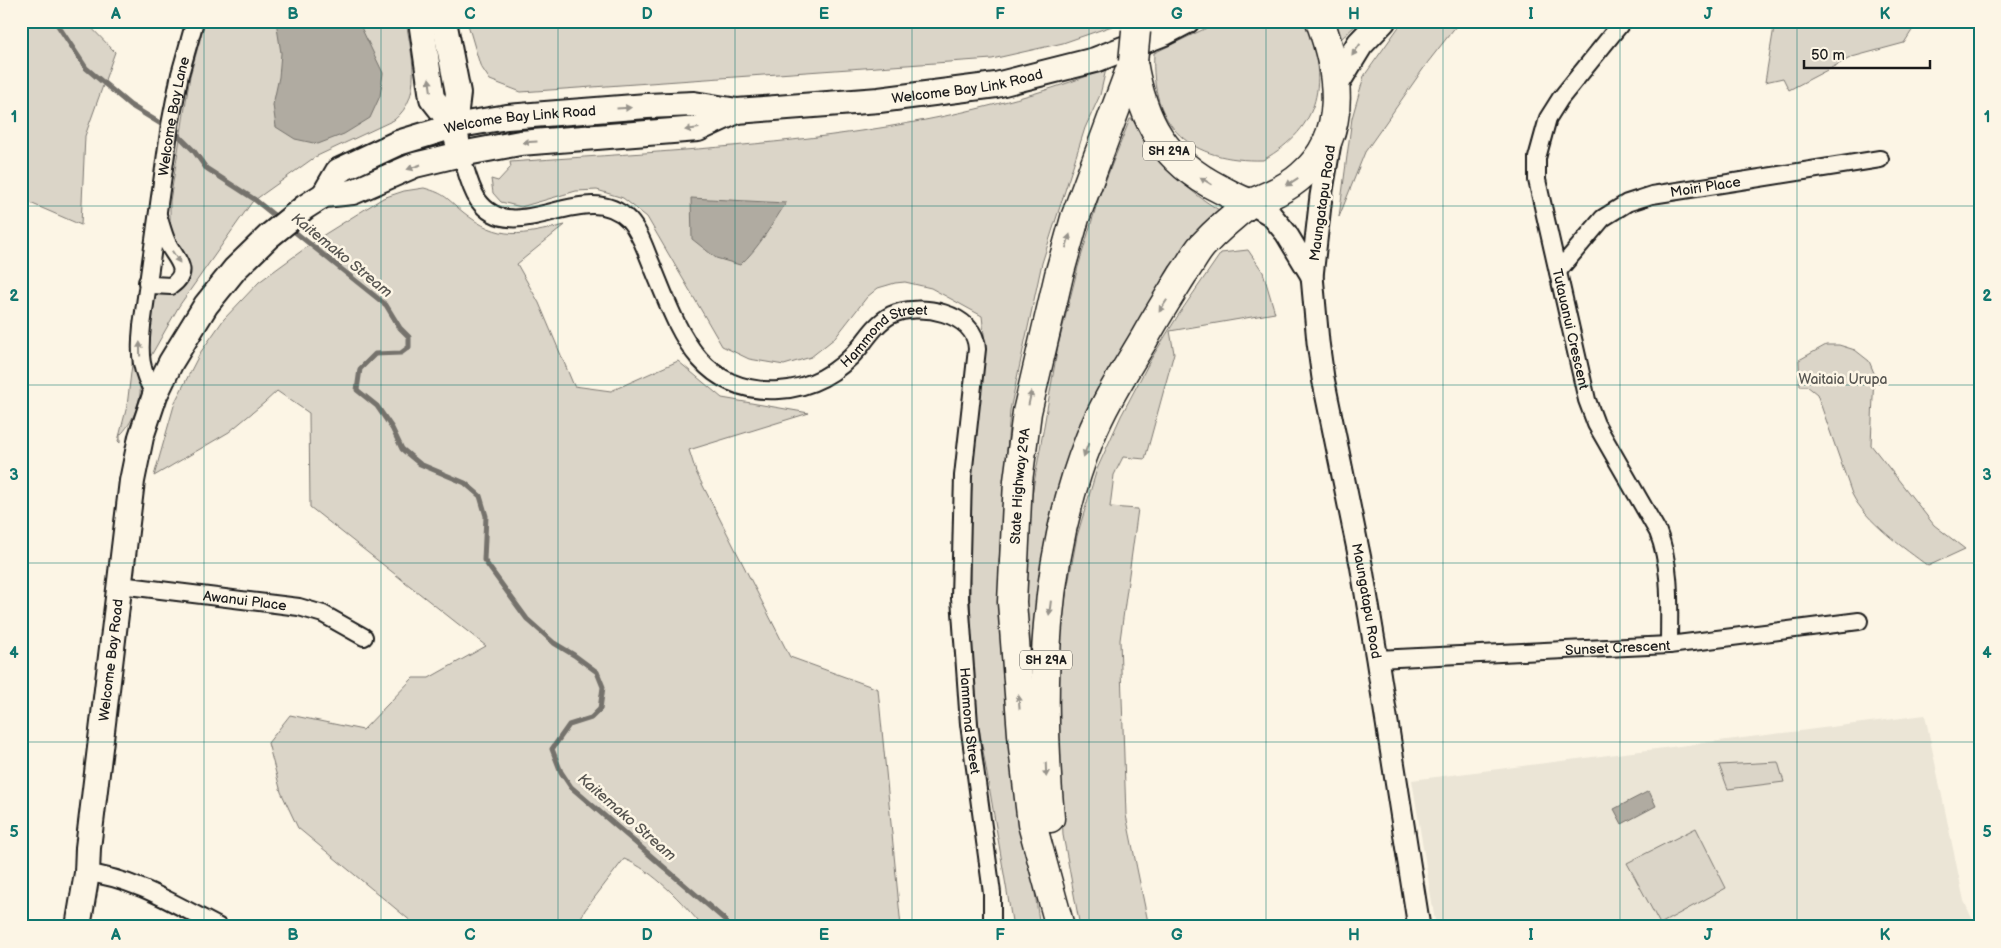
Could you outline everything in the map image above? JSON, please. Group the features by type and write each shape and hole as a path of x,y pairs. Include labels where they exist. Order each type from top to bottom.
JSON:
{"highway":[{"name":"SH 29A","path":"1138,25 1133,62 1138,90 1143,108 1159,138 1181,163 1211,184 1251,203 1291,183 1302,175 1318,157 1332,130 1336,112 1336,83 1332,59 1320,21"},
{"name":"State Highway 29A","path":"1059,924 1032,824 1023,747 1012,602 1018,481 1027,412 1059,275 1075,218 1133,62"},
{"name":"State Highway 29A","path":"1059,924 1047,789 1044,722 1049,622 1055,568 1065,516 1077,472 1105,405 1160,310 1201,247 1225,222 1251,203"}],"main road":[{"path":"421,21 432,98 454,126"},
{"path":"444,21 458,92 454,126 461,154"},
{"name":"Welcome Bay Link Road","path":"155,395 171,362 206,306 235,269 269,236 314,201 338,171 398,143 454,126 507,117 694,104 737,111 879,100 996,85 1095,60 1164,33 1187,21"},
{"path":"1336,83 1360,44 1382,21"},
{"name":"Welcome Bay Link Road","path":"314,201 353,192 415,165 461,154 520,143 698,129 737,111"},
{"name":"Welcome Bay Road","path":"78,927 87,873 88,848 132,481 141,436 155,395"}],"street":[{"name":"Welcome Bay Lane","path":"155,395 146,379 140,350 147,282 163,167 180,74 195,21"},
{"name":"Tutauanui Crescent","path":"1623,21 1560,99 1548,118 1537,158 1537,180 1587,400 1596,424 1658,532 1664,547 1667,564 1669,646"},
{"name":"Maungatapu Road","path":"1332,130 1321,196 1312,276 1323,378 1361,564 1420,927"},
{"name":"Hammond Street","path":"461,154 472,190 479,201 496,214 506,217 525,218 575,206 593,204 611,208 626,218 635,228 642,242 678,328 696,358 712,372 736,383 762,389 778,390 817,381 845,363 883,321 904,311 921,309 940,312 959,321 972,333 977,349 963,476 960,598 968,724 992,893 992,927"},
{"name":"Moiri Place","path":"1558,271 1603,218 1627,203 1652,195 1880,159"},
{"name":"Maungatapu Road","path":"1251,203 1271,216 1286,233 1312,276"},
{"name":"Welcome Bay Lane","path":"147,282 152,285 171,286 180,277 182,270 179,259 167,241 157,213"},
{"name":"Awanui Place","path":"120,585 299,607 323,614 364,637"},
{"name":"Sunset Crescent","path":"1377,658 1669,646 1859,621"},
{"path":"87,873 119,879 220,927"}],"shaded area":[{"path":"276,21 358,21 383,73 380,96 370,118 344,134 318,144 295,139 276,127 273,105 279,77 281,53"},
{"path":"691,198 786,203 759,243 740,265 716,258 692,239"},
{"path":"1925,715 1964,901 1976,927 1436,927 1412,780"},
{"path":"1649,791 1656,806 1622,824 1614,809"}],"green space":[{"path":"21,21 85,21 115,52 85,136 81,225 21,199"},
{"path":"205,21 406,21 412,60 412,87 409,99 403,110 394,120 315,157 252,202 179,306 148,361 146,361 155,292 182,283 170,231 170,201 190,76"},
{"path":"467,21 1112,21 1112,26 1063,43 992,59 521,92 490,80 480,65"},
{"path":"1221,21 1306,21 1313,43 1318,83 1315,101 1298,133 1283,147 1263,160 1237,159 1215,155 1195,147 1180,135 1167,120 1159,101 1155,79 1154,53"},
{"path":"1332,21 1360,21 1339,41"},
{"path":"1403,21 1460,21 1428,62 1365,152 1339,217 1352,118 1364,76"},
{"path":"1784,21 1918,21 1904,43 1852,57 1789,90 1783,78 1765,82 1774,27"},
{"path":"1106,69 1100,95 1085,128 1042,263 1010,410 999,561 1007,704 1040,927 1013,927 972,686 968,483 985,343 982,316 931,288 905,282 895,283 878,288 867,297 835,338 811,357 784,365 749,359 722,346 647,217 623,198 597,190 576,191 521,207 501,202 493,193 491,179 498,181 511,167 510,162 736,146 812,138 887,127 962,112 1035,93"},
{"path":"1130,119 1132,119 1159,159 1180,181 1219,210 1098,400 1033,757 1021,558 1058,346 1078,267 1099,197"},
{"path":"424,188 442,195 476,222 500,232 524,233 565,225 517,264 539,303 574,386 611,391 678,361 722,398 809,413 689,450 696,472 790,657 878,689 901,927 703,927 677,898 656,879 635,864 624,859 585,910 576,927 418,927 298,828 281,792 268,743 290,715 363,730 413,678 429,678 486,646 310,507 309,413 277,391 229,432 154,476 175,402 200,353 224,319 259,282 322,236 383,198 404,191"},
{"path":"1248,250 1263,272 1275,313 1170,331 1174,353 1145,459 1123,457 1114,475 1110,507 1138,509 1120,640 1126,815 1149,927 1080,927 1063,835 1057,687 1062,617 1077,536 1097,469 1121,416 1151,359 1221,253"},
{"name":"Waitaia Urupa","path":"1826,345 1839,345 1855,350 1869,361 1874,373 1871,445 1934,525 1965,549 1928,566 1886,534 1858,504 1852,494 1817,394 1807,386 1800,386 1799,360"},
{"path":"133,356 140,384 138,405 132,419 120,435 120,443 118,441 127,406"},
{"path":"1778,762 1784,782 1728,789 1719,765"},
{"path":"1696,828 1726,888 1660,924 1627,863"}],"waterway":[{"name":"Kaitemako Stream","path":"55,21 86,68 130,105 176,133 194,151 206,168 254,199 280,220"},
{"name":"Kaitemako Stream","path":"290,228 386,305 400,328 409,337 409,347 401,353 375,354 360,369 357,390 377,406 392,428 402,449 420,464 465,483 480,496 486,516 484,560 527,619 554,643 597,672 603,687 600,709 591,718 569,725 552,749 561,772 571,787 724,919 729,927"}]}
